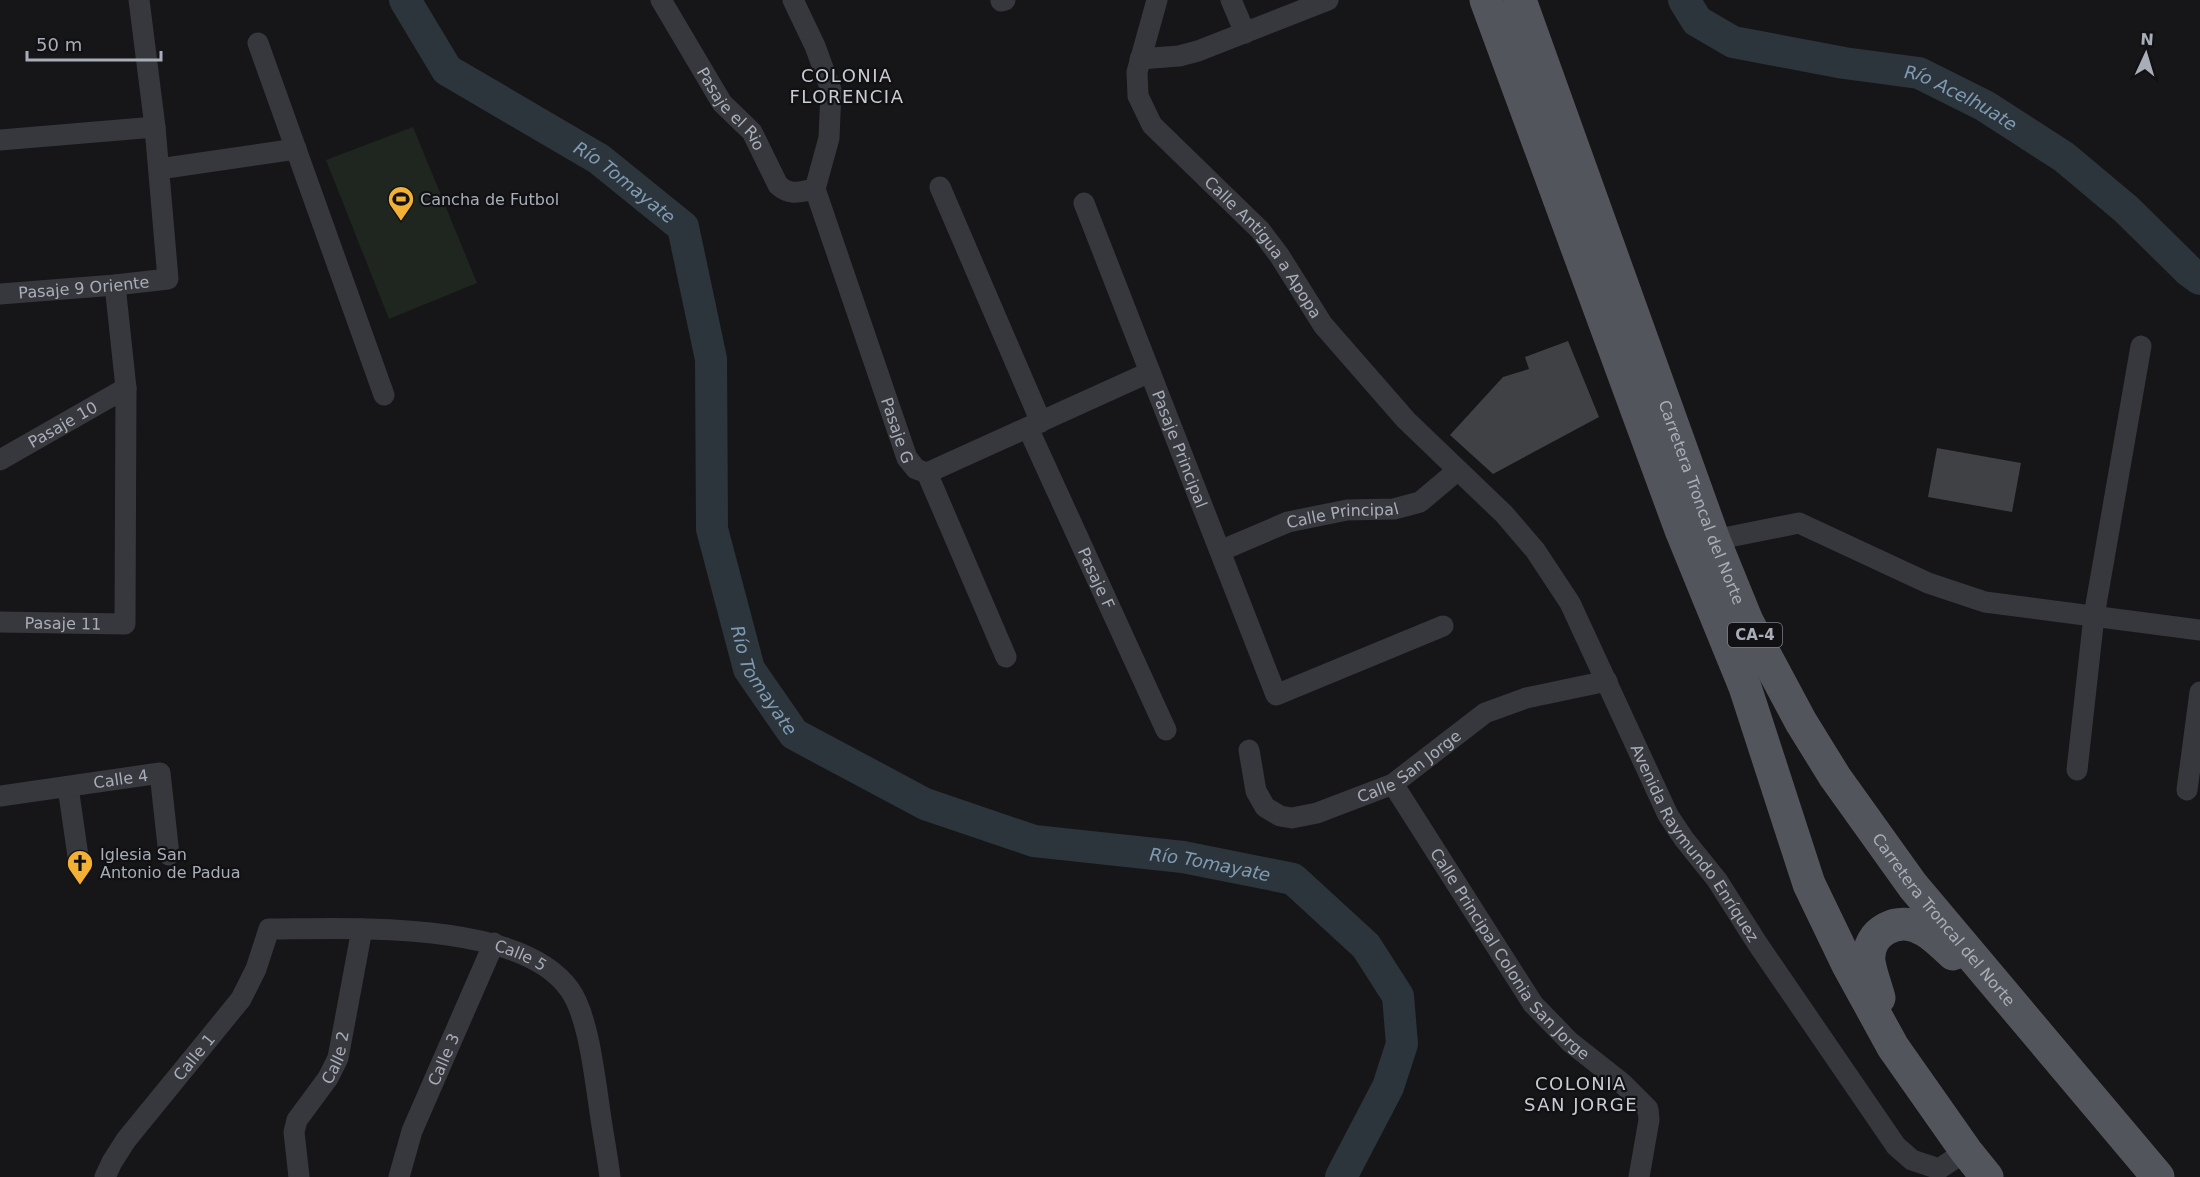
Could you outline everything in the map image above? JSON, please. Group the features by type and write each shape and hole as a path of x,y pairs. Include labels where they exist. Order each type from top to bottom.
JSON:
{"main road":[{"name":"Carretera Troncal del Norte","path":"1486,0 1681,530 1744,687 1809,884 1848,965 1893,1047 1987,1177"},
{"name":"Carretera Troncal del Norte","path":"1520,0 1714,540 1747,621 1835,777 1913,886 2158,1177"},
{"path":"1893,1047 1869,963 1872,945 1877,935 1892,925 1913,925 1925,930 2012,1004"}],"street":[{"path":"139,0 159,169 296,149"},
{"name":"Pasaje el Rio","path":"661,0 722,103 752,132 778,185 785,192 794,193 815,189"},
{"path":"793,0 816,46 831,90 829,138 815,189"},
{"name":"Calle Antigua a Apopa","path":"1157,0 1137,72 1138,96 1152,125 1260,230 1279,255 1323,325 1406,420 1458,470"},
{"path":"1231,0 1245,33"},
{"path":"1140,59 1179,56 1328,0"},
{"path":"258,43 384,395"},
{"path":"0,140 155,127"},
{"name":"Pasaje 9 Oriente","path":"0,294 168,279 159,169"},
{"name":"Pasaje F","path":"940,187 1034,425 1166,730"},
{"name":"Pasaje G","path":"815,189 907,458 916,468 927,473 1006,657"},
{"name":"Pasaje Principal","path":"1084,203 1276,695 1443,626"},
{"path":"115,285 126,388"},
{"path":"2078,770 2094,616 2141,346"},
{"path":"927,473 1150,372"},
{"name":"Pasaje 10","path":"0,460 126,388"},
{"name":"Pasaje 11","path":"0,622 125,624 126,388"},
{"name":"Calle Principal","path":"1220,550 1288,522 1347,510 1394,509 1420,502 1458,470"},
{"name":"Avenida Raymundo Enríquez","path":"1458,470 1504,514 1535,550 1570,603 1668,815 1717,880 1770,963 1896,1146 1912,1160 1939,1169 1966,1151"},
{"path":"1714,540 1799,523 1928,583 1985,602 2200,630"},
{"name":"Calle San Jorge","path":"1249,750 1256,791 1264,807 1280,816 1292,818 1317,813 1393,784 1485,713 1526,698 1607,681"},
{"path":"2187,789 2200,692"},
{"name":"Calle 4","path":"0,796 160,773 169,855"},
{"name":"Calle Principal Colonia San Jorge","path":"1393,784 1533,1004 1569,1042 1622,1083 1648,1109 1649,1120 1639,1177"},
{"path":"68,786 79,863"},
{"name":"Calle 5","path":"269,929 405,931 494,943 530,957 562,981 571,991 577,1005 587,1038 610,1177"},
{"name":"Calle 1","path":"105,1177 126,1140 241,999 256,969 269,929"},
{"name":"Calle 2","path":"299,1177 294,1132 297,1120 328,1078 338,1059 362,929"},
{"name":"Calle 3","path":"399,1177 412,1131 494,943"}],"shaded area":[{"name":"Cancha de Futbol","path":"413,127 477,283 389,319 326,160"}],"building":[{"path":"1568,341 1599,417 1493,474 1450,435 1503,377 1529,369 1525,357"},
{"path":"1937,448 2021,463 2012,512 1928,497"}],"waterway":[{"name":"Río Tomayate","path":"405,0 447,70 599,159 683,227 711,359 712,529 749,669 794,734 925,804 1034,841 1183,857 1293,879 1366,946 1398,996 1402,1044 1388,1087 1341,1177"},
{"name":"Río Acelhuate","path":"1684,0 1697,21 1733,42 1844,63 1919,73 1985,106 2064,157 2126,209 2200,279"}],"place":[{"name":"Cancha de Futbol","path":"401,222"},
{"name":"Iglesia San Antonio de Padua","path":"80,886"}],"district":[{"name":"COLONIA FLORENCIA","path":"847,85"},
{"name":"COLONIA SAN JORGE","path":"1581,1093"}]}
